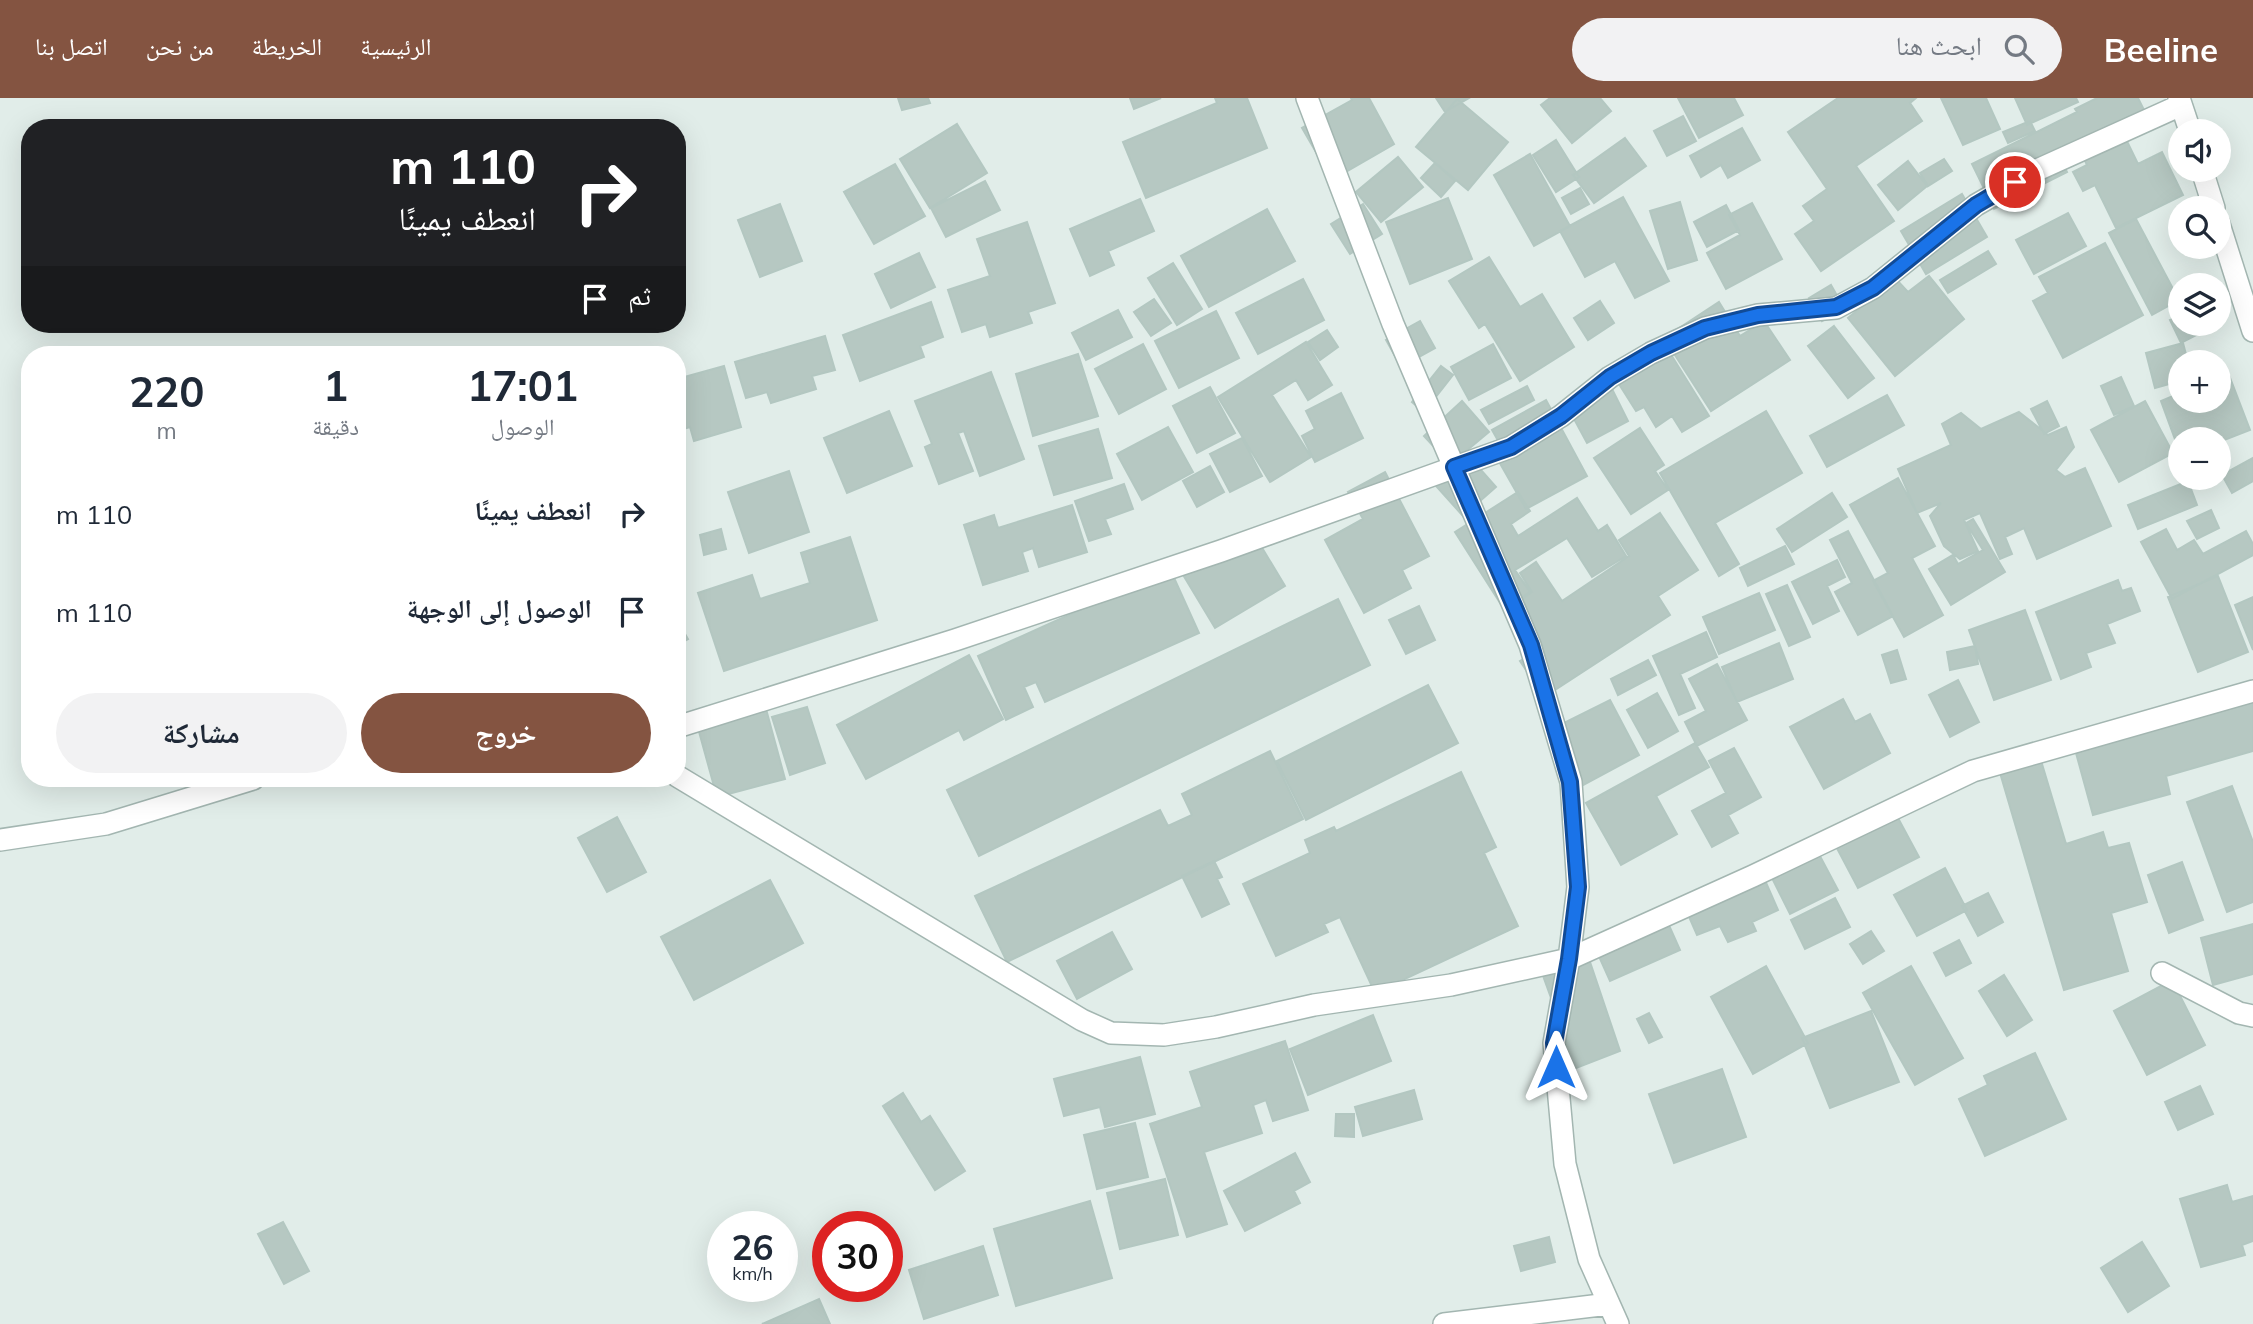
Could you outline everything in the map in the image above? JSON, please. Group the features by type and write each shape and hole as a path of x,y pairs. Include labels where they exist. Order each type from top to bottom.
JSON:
{"street":[{"path":"1307,98 1393,324 1531,645 1570,782 1578,887 1554,1043 1564,1164 1588,1259 1618,1324"},
{"path":"686,724 967,636 1221,551 1511,447 1561,416 1610,377 1651,353 1705,328 1758,315 1836,307 1873,288 1976,205 2035,171 2180,102 2186,119"},
{"path":"2230,259 2253,331"},
{"path":"686,781 1082,1020 1111,1033 1164,1035 1216,1027 1314,1005 1451,985 1569,959 1753,876 1973,771 2253,691"},
{"path":"0,840 106,824 227,787"},
{"path":"2162,973 2239,1013 2253,1016"},
{"path":"1444,1324 1608,1304"}],"building":[{"path":"898,98 928,98 930,103 902,110"},
{"path":"1130,98 1161,98 1134,109"},
{"path":"1215,98 1247,98 1267,148 1146,198 1123,142 1217,103"},
{"path":"1351,98 1369,98 1394,144 1332,180 1302,128 1352,100"},
{"path":"1436,98 1469,98 1445,112"},
{"path":"1550,98 1600,98 1611,111 1572,143 1541,105"},
{"path":"1678,98 1734,98 1743,115 1699,138"},
{"path":"1838,98 1916,98 1910,103 1922,121 1856,166 1894,221 1821,271 1795,234 1814,221 1803,206 1827,189 1788,132"},
{"path":"1941,98 1986,98 2000,129 1963,145"},
{"path":"2015,98 2076,98 2078,102 2027,125"},
{"path":"2097,98 2138,98 2148,118 2122,131 2138,164 2162,152 2168,164 2168,182 2177,182 2183,195 2168,196 2168,202 2116,228 2095,185 2083,191 2073,172 2087,165 2081,152 2062,162 2067,172 1994,209 1972,164 2077,112 2075,109"},
{"path":"1457,99 1508,142 1468,190 1416,147"},
{"path":"1683,116 1696,141 1667,156 1654,131"},
{"path":"2030,121 2035,131 2008,143 2003,132"},
{"path":"957,124 987,173 930,208 900,159"},
{"path":"1742,128 1760,160 1728,178 1721,165 1701,177 1690,156"},
{"path":"1625,138 1646,166 1594,203 1573,175"},
{"path":"1556,140 1579,177 1556,192 1533,155"},
{"path":"1530,154 1570,226 1534,246 1494,175"},
{"path":"1398,157 1423,187 1381,222 1356,192"},
{"path":"1944,159 1952,171 1928,186 1920,173"},
{"path":"1908,161 1927,186 1898,210 1878,185"},
{"path":"1435,163 1455,181 1441,197 1421,178"},
{"path":"895,164 925,216 874,244 844,192"},
{"path":"985,181 1000,210 946,237 931,208"},
{"path":"1580,188 1589,204 1571,214 1562,198"},
{"path":"1962,194 1987,237 1926,274 1901,231"},
{"path":"1623,197 1669,281 1635,298 1615,261 1585,277 1560,231"},
{"path":"1448,198 1472,259 1410,284 1386,222"},
{"path":"1140,199 1154,231 1108,251 1114,265 1090,276 1070,229"},
{"path":"1680,202 1697,260 1668,269 1650,211"},
{"path":"1752,203 1782,259 1726,289 1707,253 1740,235 1729,215"},
{"path":"780,204 802,261 760,277 738,220"},
{"path":"1363,204 1382,234 1350,254 1331,224"},
{"path":"1726,205 1739,230 1707,247 1694,222"},
{"path":"1267,209 1295,261 1209,307 1181,256"},
{"path":"2068,213 2086,246 2034,274 2016,240"},
{"path":"2136,219 2168,279 2168,306 2152,315 2109,233"},
{"path":"1027,222 1055,303 1028,312 1032,323 990,337 986,324 962,332 948,290 990,276 977,239"},
{"path":"2105,243 2143,315 2063,358 2033,301 2048,293 2039,277"},
{"path":"1988,251 1996,264 1948,293 1940,280"},
{"path":"919,253 935,287 891,308 875,274"},
{"path":"1489,257 1520,307 1542,294 1574,347 1520,381 1485,324 1479,328 1449,281"},
{"path":"1173,263 1202,309 1177,325 1148,278"},
{"path":"1929,276 1964,319 1895,376 1848,318 1896,279 1908,292"},
{"path":"1303,279 1324,320 1258,354 1236,313"},
{"path":"1831,285 1844,308 1822,321 1809,298"},
{"path":"1154,299 1171,323 1151,336 1134,312"},
{"path":"1600,301 1614,323 1588,340 1574,318"},
{"path":"931,302 943,337 920,346 924,357 860,381 843,335"},
{"path":"1719,302 1740,336 1764,321 1790,360 1711,411 1664,338"},
{"path":"1118,310 1132,337 1086,360 1072,333"},
{"path":"1216,311 1239,358 1179,388 1155,341"},
{"path":"1420,321 1435,348 1401,367 1386,340"},
{"path":"1834,326 1874,378 1848,398 1808,346"},
{"path":"1327,330 1338,347 1320,360 1308,342"},
{"path":"825,336 835,370 812,376 816,389 771,403 767,392 746,398 735,362"},
{"path":"2178,336 2194,336 2181,343"},
{"path":"1306,342 1332,385 1308,400 1296,380 1272,395 1311,457 1270,482 1218,397"},
{"path":"2183,343 2185,350 2168,350 2168,384 2155,388 2146,353"},
{"path":"1143,344 1166,389 1119,414 1095,369"},
{"path":"1493,344 1511,378 1469,400 1451,367"},
{"path":"1670,353 1709,416 1682,432 1672,416 1656,427 1644,407 1636,411 1619,384"},
{"path":"1078,354 1098,416 1033,436 1016,374"},
{"path":"724,366 741,427 694,441 690,427 686,428 686,377"},
{"path":"1441,366 1453,375 1424,412 1412,402"},
{"path":"991,372 1024,459 980,476 964,431 958,433 973,471 939,484 925,447 932,444 915,401"},
{"path":"2121,377 2134,406 2114,415 2101,386"},
{"path":"2231,380 2250,430 2231,437 2231,427 2170,427 2161,401 2168,398 2168,413 2231,413"},
{"path":"1609,383 1628,421 1587,443 1567,406"},
{"path":"1527,386 1534,400 1489,424 1481,410"},
{"path":"1210,387 1235,433 1197,453 1173,406"},
{"path":"1341,393 1363,438 1315,462 1302,436 1315,429 1306,411"},
{"path":"1887,395 1904,425 1827,467 1810,436"},
{"path":"1546,400 1587,476 1526,509 1497,458 1505,453 1492,430"},
{"path":"1462,401 1489,432 1465,452 1496,487 1463,516 1429,478 1448,462 1424,436"},
{"path":"2047,401 2059,426 2044,434 2031,409"},
{"path":"2145,401 2168,444 2168,456 2119,482 2091,430"},
{"path":"889,411 912,466 847,493 824,438"},
{"path":"1766,411 1802,473 1715,523 1739,564 1719,576 1660,473"},
{"path":"2019,412 2048,435 2066,427 2074,447 2056,470 2065,477 2085,468 2111,526 2037,559 2024,528 2005,537 2012,554 2000,559 1980,513 1964,520 1978,551 1960,559 1944,546 1930,516 1941,503 1917,513 1898,469 1951,445 1942,424 1961,413 1981,429"},
{"path":"1168,427 1193,472 1142,500 1117,454"},
{"path":"1640,428 1664,465 1655,471 1668,490 1631,514 1594,458"},
{"path":"1098,429 1112,478 1054,495 1039,446"},
{"path":"1242,438 1262,476 1230,492 1210,454"},
{"path":"2253,458 2253,481 2232,493 2231,470"},
{"path":"1210,466 1224,492 1197,507 1183,481"},
{"path":"789,471 809,532 749,553 728,492"},
{"path":"1385,472 1429,556 1402,570 1411,588 1364,613 1325,540 1363,519 1348,492"},
{"path":"1898,478 1935,546 1912,558 1943,615 1904,637 1873,581 1888,573 1850,505"},
{"path":"1124,484 1133,509 1105,519 1111,534 1089,541 1075,501"},
{"path":"2168,489 2191,490 2197,505 2138,529 2128,505"},
{"path":"1518,492 1530,511 1511,524 1518,536 1577,498 1598,531 1607,525 1626,556 1592,577 1567,538 1515,570 1530,592 1504,609 1455,532"},
{"path":"1832,493 1847,517 1792,552 1777,529"},
{"path":"1072,505 1087,552 1039,567 1033,548 1022,552 1028,571 983,585 964,525 994,515 998,528"},
{"path":"2211,510 2219,528 2197,539 2187,521"},
{"path":"1660,513 1698,570 1658,596 1670,615 1544,697 1520,661 1543,647 1515,604 1532,592 1520,573 1536,562 1562,601 1629,556 1619,540"},
{"path":"1973,519 2005,572 1951,605 1929,569 1953,555 1958,564 1983,550 1966,523"},
{"path":"721,529 726,549 704,555 700,535"},
{"path":"2166,529 2177,550 2194,540 2203,554 2246,531 2253,544 2253,555 2172,599 2141,542"},
{"path":"1252,531 1285,586 1215,628 1182,573"},
{"path":"1848,531 1893,616 1858,635 1835,592 1852,583 1830,540"},
{"path":"850,537 877,620 724,671 698,593 752,575 760,599 810,583 801,553"},
{"path":"1785,546 1794,564 1748,586 1740,568"},
{"path":"1837,560 1845,577 1827,586 1839,611 1813,624 1792,582"},
{"path":"1170,569 1199,633 1045,702 1036,682 1024,687 1033,707 1006,720 978,656"},
{"path":"2218,576 2248,652 2198,672 2168,597"},
{"path":"2118,580 2122,591 2131,588 2140,611 2107,624 2115,643 2086,653 2091,667 2061,679 2036,612"},
{"path":"1787,585 1810,637 1789,646 1766,594"},
{"path":"1759,593 1775,630 1719,654 1703,617"},
{"path":"2253,597 2253,650 2235,605"},
{"path":"1338,599 1370,665 979,856 947,790"},
{"path":"1419,606 1435,640 1406,654 1389,620"},
{"path":"2025,610 2051,680 1994,700 1969,630"},
{"path":"1706,632 1717,657 1680,674 1695,708 1679,715 1653,656"},
{"path":"1779,643 1793,679 1737,702 1722,667"},
{"path":"1975,646 1978,664 1950,670 1947,652"},
{"path":"1897,650 1906,679 1891,683 1882,655"},
{"path":"969,655 1003,719 964,740 959,730 866,779 837,725"},
{"path":"1648,660 1656,675 1618,695 1611,679"},
{"path":"1717,664 1747,720 1697,746 1685,722 1706,711 1689,679"},
{"path":"1958,680 1979,722 1950,737 1929,695"},
{"path":"1428,685 1458,743 1306,820 1277,761"},
{"path":"2253,691 2253,751 2166,776 2170,794 2093,815 2073,742"},
{"path":"1657,693 1678,731 1648,748 1627,710"},
{"path":"1843,699 1855,722 1870,714 1890,753 1824,789 1790,727"},
{"path":"1610,700 1639,755 1576,789 1559,756 1573,749 1560,725"},
{"path":"807,707 825,763 790,775 772,717"},
{"path":"766,709 785,779 717,797 698,728"},
{"path":"1695,743 1709,767 1656,796 1677,834 1621,865 1586,803"},
{"path":"1734,748 1761,797 1728,815 1738,833 1712,847 1692,811 1726,793 1709,761"},
{"path":"1270,751 1303,819 1007,962 975,896 1160,810 1168,826 1192,815 1182,794"},
{"path":"2039,754 2066,844 2103,832 2108,848 2129,843 2147,902 2111,913 2128,971 2064,990 1998,766"},
{"path":"1461,772 1496,847 1484,853 1518,926 1375,993 1340,917 1324,924 1328,932 1276,956 1243,884 1310,853 1305,840 1334,827 1336,831"},
{"path":"2232,786 2253,842 2253,902 2227,912 2187,802"},
{"path":"1891,805 1919,857 1858,888 1831,837"},
{"path":"617,817 646,872 607,892 578,838"},
{"path":"1813,843 1838,890 1790,914 1766,866"},
{"path":"1214,861 1222,877 1217,879 1229,904 1202,917 1182,876"},
{"path":"2182,862 2203,920 2169,933 2148,875"},
{"path":"1945,868 1967,910 1917,936 1894,895"},
{"path":"1760,869 1778,910 1752,922 1756,931 1728,942 1720,926 1697,935 1683,903"},
{"path":"770,880 803,943 694,1000 661,937"},
{"path":"1988,893 2003,922 1978,936 1962,906"},
{"path":"1835,898 1850,927 1805,949 1791,920"},
{"path":"1663,912 1680,950 1610,981 1593,943"},
{"path":"2253,924 2253,974 2213,985 2201,938"},
{"path":"1871,931 1884,951 1863,964 1850,944"},
{"path":"1112,932 1132,969 1077,999 1057,961"},
{"path":"1959,940 1971,963 1946,976 1934,953"},
{"path":"1587,953 1620,1051 1571,1070 1554,1022 1559,1020 1541,970"},
{"path":"1766,966 1808,1043 1753,1074 1711,997"},
{"path":"1911,966 1963,1058 1915,1085 1863,993"},
{"path":"2004,975 2032,1020 2007,1036 1979,991"},
{"path":"2172,980 2205,1045 2147,1075 2114,1011"},
{"path":"1871,1011 1899,1082 1830,1108 1802,1038"},
{"path":"1649,1013 1662,1037 1649,1043 1637,1019"},
{"path":"1373,1015 1391,1061 1308,1095 1290,1049"},
{"path":"1285,1041 1308,1110 1273,1121 1266,1100 1253,1105 1262,1133 1204,1152 1227,1224 1187,1237 1150,1124 1202,1107 1190,1072"},
{"path":"2035,1053 2066,1119 1985,1156 1959,1099 1988,1085 1984,1076"},
{"path":"1140,1057 1155,1114 1105,1127 1100,1107 1064,1116 1054,1079"},
{"path":"1722,1069 1746,1137 1674,1163 1649,1094"},
{"path":"2200,1086 2213,1114 2178,1130 2165,1102"},
{"path":"1414,1090 1422,1119 1363,1136 1355,1107"},
{"path":"903,1093 921,1122 930,1116 965,1171 935,1190 883,1106"},
{"path":"1336,1114 1354,1114 1354,1137 1335,1136"},
{"path":"1135,1123 1148,1177 1097,1189 1084,1135"},
{"path":"1295,1153 1310,1182 1294,1191 1300,1203 1245,1231 1224,1191"},
{"path":"1165,1179 1178,1235 1120,1249 1107,1193"},
{"path":"2227,1185 2232,1202 2253,1196 2253,1241 2242,1245 2245,1255 2201,1267 2180,1199"},
{"path":"1090,1201 1112,1278 1016,1306 994,1229"},
{"path":"283,1222 309,1271 284,1284 258,1234"},
{"path":"1549,1237 1555,1262 1521,1271 1514,1246"},
{"path":"2142,1242 2169,1286 2128,1312 2101,1268"},
{"path":"983,1246 998,1295 924,1319 909,1270"},
{"path":"812,1302 820,1302 830,1324 762,1324"}],"route":[{"path":"1556,1067 1554,1043 1578,887 1570,782 1531,645 1454,467 1511,447 1561,416 1610,377 1651,353 1705,328 1758,315 1836,307 1873,288 1976,205 2015,182"}]}
